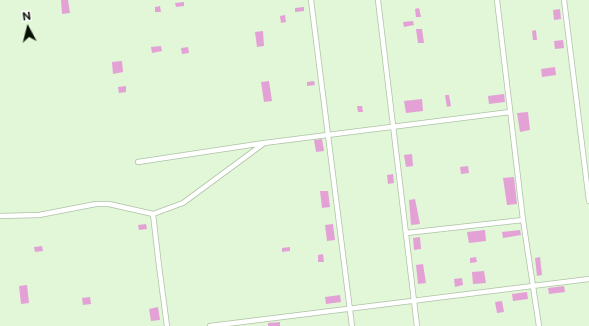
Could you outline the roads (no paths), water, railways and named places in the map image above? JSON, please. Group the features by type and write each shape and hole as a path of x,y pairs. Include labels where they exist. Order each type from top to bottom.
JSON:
{"street":[{"path":"311,0 352,326"},
{"path":"378,0 417,326"},
{"path":"496,0 539,326"},
{"path":"564,0 589,201"},
{"path":"138,162 264,143 510,112"},
{"path":"0,216 39,215 96,204 109,204 153,214 183,204 264,143"},
{"path":"153,214 167,326"},
{"path":"406,233 524,220"},
{"path":"210,326 589,279"}]}
